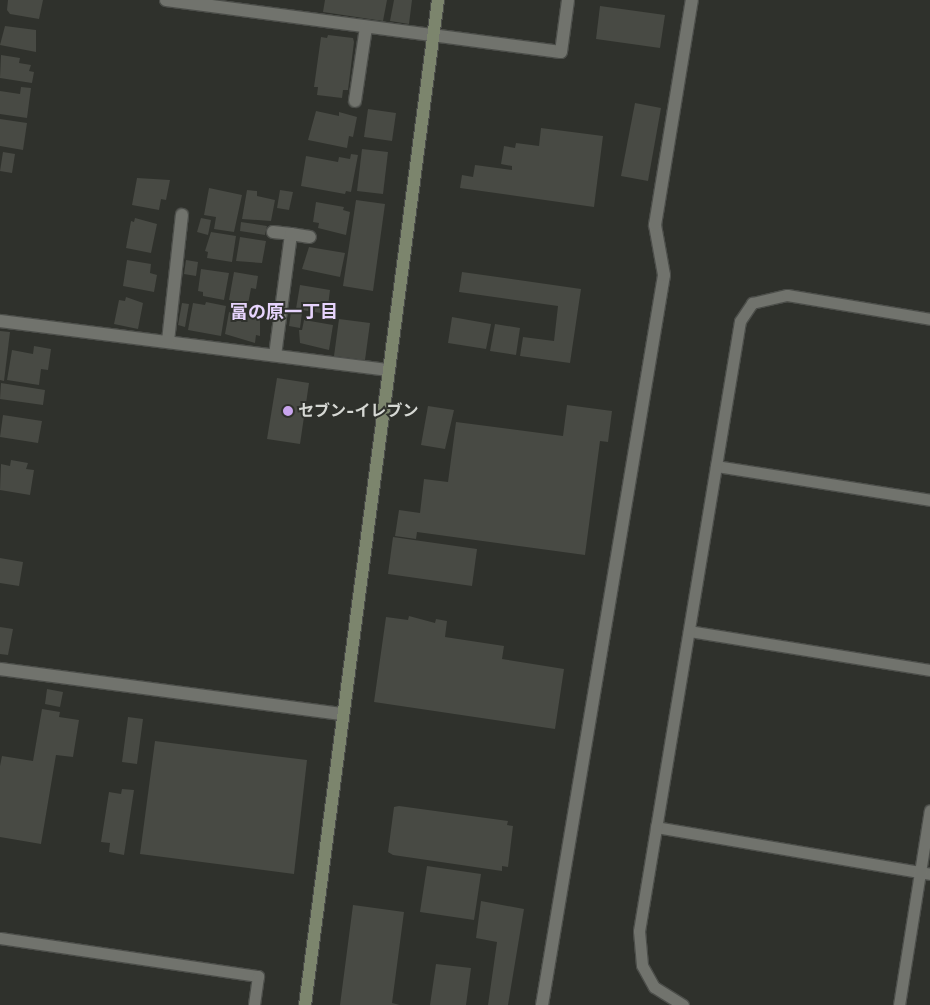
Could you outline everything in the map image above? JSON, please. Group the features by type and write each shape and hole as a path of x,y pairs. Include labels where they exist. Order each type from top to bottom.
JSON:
{"street":[{"path":"166,0 433,37 561,52 568,0"},
{"path":"305,1005 438,0"},
{"path":"542,1005 664,275 655,225 692,0"},
{"path":"355,101 366,27"},
{"path":"168,341 182,216"},
{"path":"273,232 310,237"},
{"path":"275,355 291,234"},
{"path":"0,321 389,370"},
{"path":"0,669 343,714"}],"lane":[{"path":"683,1005 654,987 642,965 639,931 740,321 752,303 787,294 930,319"},
{"path":"716,466 930,500"},
{"path":"689,631 930,670"},
{"path":"899,1005 925,873 930,810"},
{"path":"656,827 925,873"},
{"path":"0,938 258,976 254,1005"}],"building":[{"path":"8,0 43,0 39,19 10,14 7,10"},
{"path":"325,0 387,0 383,21 323,12"},
{"path":"394,0 412,0 409,24 390,21"},
{"path":"600,6 665,15 660,48 596,39"},
{"path":"5,26 36,30 36,52 0,45"},
{"path":"328,35 353,38 354,42 348,90 343,90 342,98 317,95 318,87 314,87 321,37 327,38"},
{"path":"1,55 20,58 19,63 31,65 29,71 34,72 32,83 0,78"},
{"path":"21,87 31,88 27,118 0,114 0,91 20,94"},
{"path":"635,103 661,108 648,181 621,176"},
{"path":"368,109 396,113 392,141 364,137"},
{"path":"316,111 339,116 339,112 357,117 353,137 349,136 347,148 308,140"},
{"path":"0,119 27,123 23,150 0,146"},
{"path":"541,128 603,136 594,207 460,188 462,175 473,177 475,165 512,170 512,166 501,164 504,146 515,148 516,143 539,146"},
{"path":"362,149 388,152 383,194 357,191"},
{"path":"3,152 15,154 12,173 0,171"},
{"path":"351,154 358,155 351,192 346,191 345,194 301,186 306,156 338,162 339,157 350,159"},
{"path":"137,178 170,180 166,200 161,199 159,210 132,205"},
{"path":"209,188 242,195 234,232 214,229 216,217 204,215"},
{"path":"247,190 257,191 257,196 275,200 271,221 242,219"},
{"path":"280,190 293,192 289,210 277,208"},
{"path":"356,200 385,204 373,291 343,286"},
{"path":"316,202 344,207 343,210 350,212 346,235 318,228 319,223 313,222"},
{"path":"135,218 157,224 151,253 126,248 131,221 134,222"},
{"path":"201,218 211,220 208,235 197,232"},
{"path":"241,222 267,226 265,235 240,231"},
{"path":"211,232 236,236 232,262 207,258 208,252 205,251"},
{"path":"240,237 266,241 262,263 236,261"},
{"path":"309,247 345,253 340,277 302,269"},
{"path":"127,260 151,264 150,273 157,275 154,292 123,286"},
{"path":"186,260 198,262 196,276 184,274"},
{"path":"201,269 229,273 224,300 203,296 203,292 198,291"},
{"path":"234,272 258,276 256,289 251,288 248,304 229,300"},
{"path":"462,272 581,289 570,363 520,356 523,337 554,341 558,306 459,292"},
{"path":"300,285 330,290 327,314 296,309"},
{"path":"126,297 143,303 138,329 114,324 119,300 125,301"},
{"path":"206,302 226,306 221,336 188,330 193,303 205,305"},
{"path":"182,303 189,304 185,327 178,325"},
{"path":"237,310 260,315 260,336 256,335 255,343 225,334 229,312 236,314"},
{"path":"291,312 302,313 300,328 289,326"},
{"path":"452,317 491,324 486,349 448,343"},
{"path":"339,319 370,323 365,360 334,356"},
{"path":"304,320 333,325 329,350 300,343 299,330 302,330"},
{"path":"495,324 520,328 516,355 490,351"},
{"path":"0,331 10,332 4,381 0,380"},
{"path":"34,346 51,349 48,370 41,369 39,385 7,380 12,350 33,354"},
{"name":"セブン-イレブン","path":"277,378 309,383 300,444 267,439"},
{"path":"1,383 45,390 43,405 0,399"},
{"path":"567,405 612,411 608,442 600,441 585,555 417,532 416,539 395,536 399,510 420,513 424,479 448,482 456,422 563,436"},
{"path":"428,406 454,410 445,449 421,445"},
{"path":"3,415 42,421 38,443 0,437"},
{"path":"11,460 28,463 26,469 34,470 30,495 0,490 1,464 10,466"},
{"path":"393,537 477,549 472,586 388,574"},
{"path":"0,558 23,562 19,586 0,583"},
{"path":"409,616 435,623 436,619 447,621 445,637 504,646 502,659 564,669 555,729 374,702 386,617 408,620"},
{"path":"0,627 13,629 8,655 0,654"},
{"path":"47,689 63,692 60,707 45,704"},
{"path":"42,709 60,712 59,717 79,720 73,757 56,755 41,844 0,837 0,766 2,756 33,761"},
{"path":"128,717 143,719 137,764 122,762"},
{"path":"155,741 307,760 294,874 140,854"},
{"path":"122,789 134,790 124,855 109,852 110,843 101,842 109,792 121,794"},
{"path":"399,806 508,821 507,825 513,826 508,867 502,866 502,871 393,855 388,852 394,807"},
{"path":"427,866 481,874 474,920 420,912"},
{"path":"481,901 524,909 508,1005 488,1005 497,942 476,938"},
{"path":"353,905 404,912 392,1003 400,1005 340,1005"},
{"path":"436,964 471,968 466,1005 430,1005"}],"place":[{"name":"セブン-イレブン","path":"288,411"}],"district":[{"name":"富の原一丁目","path":"284,312"}]}
